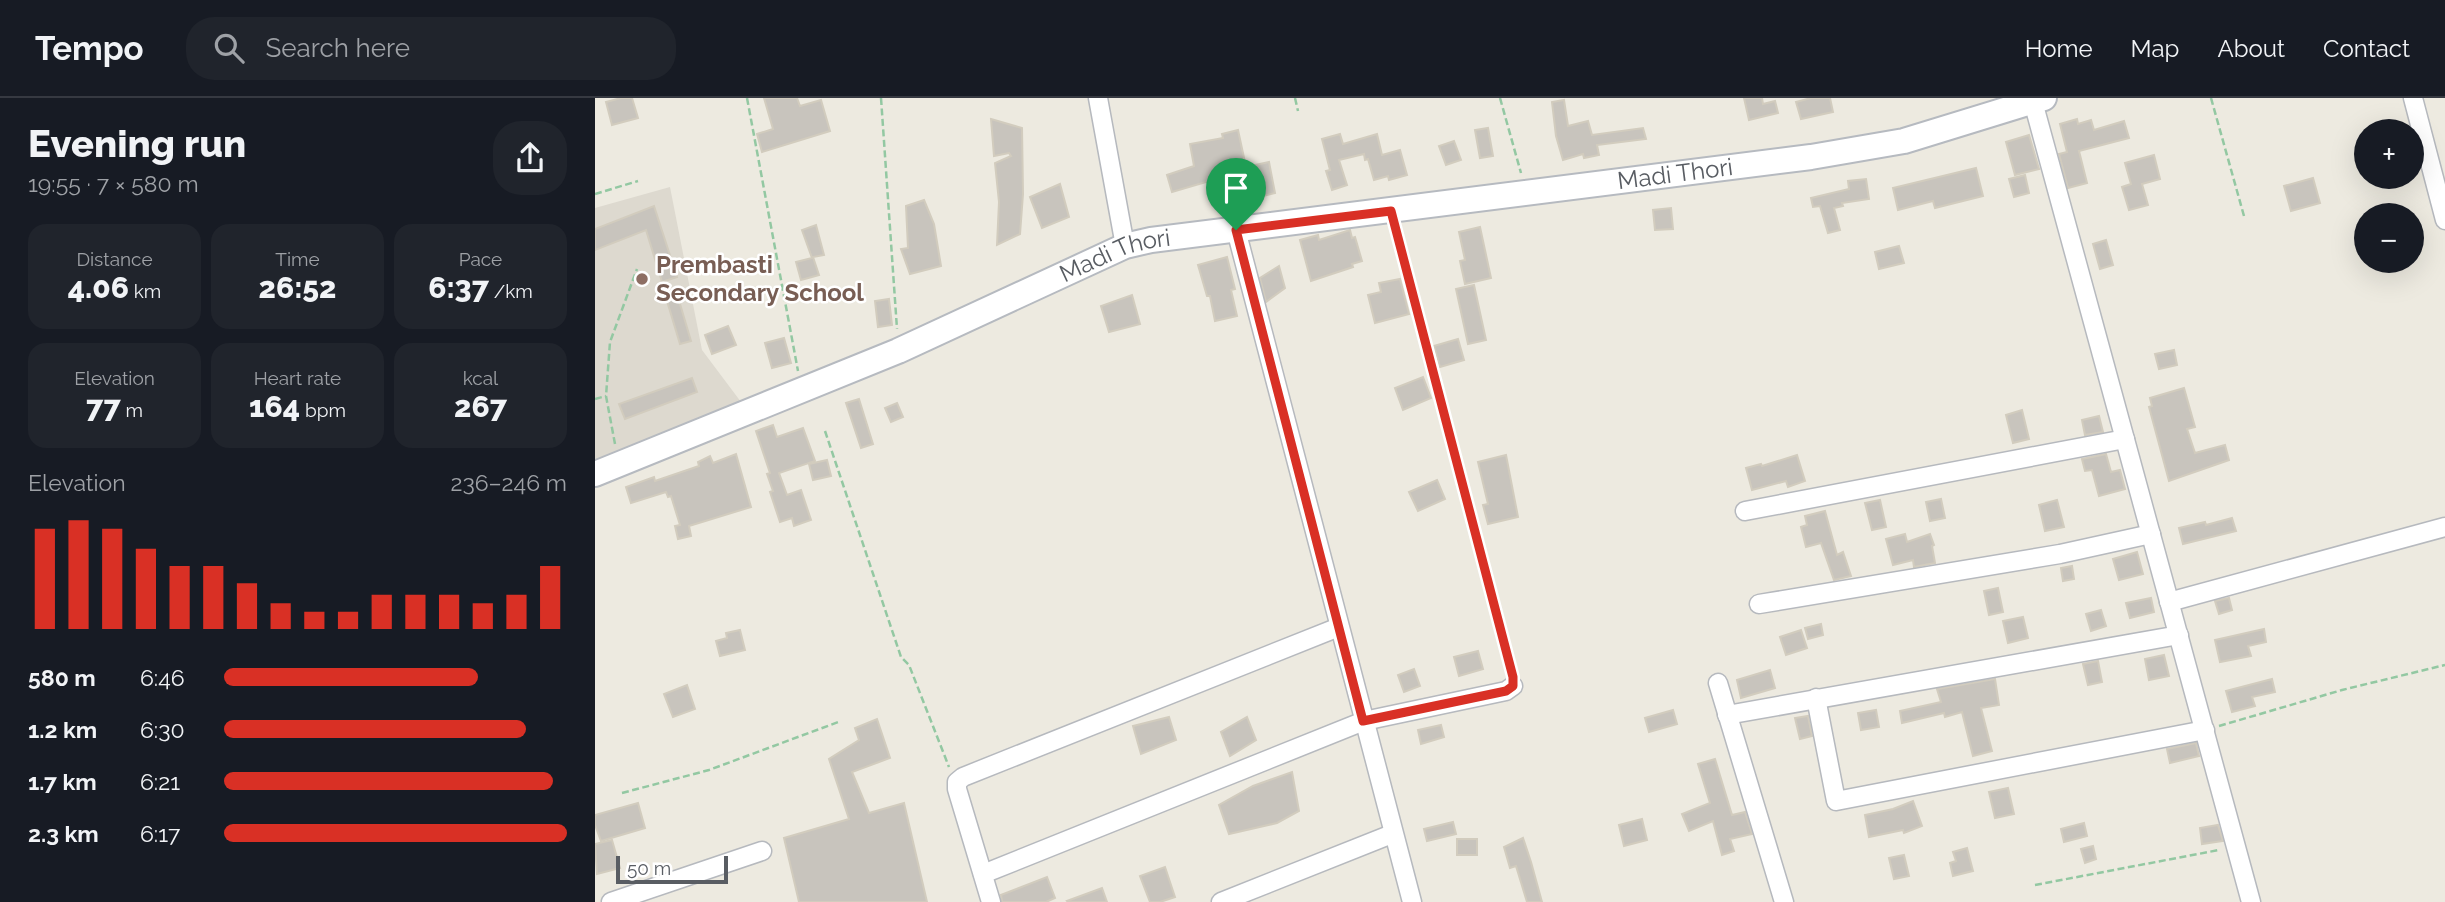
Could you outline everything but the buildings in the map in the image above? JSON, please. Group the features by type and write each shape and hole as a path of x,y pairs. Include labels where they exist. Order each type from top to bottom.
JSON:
{"main road":[{"name":"Madi Thori","path":"595,474 898,351 1125,246 1151,240 1811,157 1904,141 2036,99"}],"street":[{"path":"1098,98 1125,246"},
{"path":"2413,98 2445,219"},
{"path":"2036,99 2125,439 2252,902"},
{"path":"1236,230 1392,834 1412,902"},
{"path":"1745,511 2125,439"},
{"path":"2169,602 2445,527"},
{"path":"1759,604 2060,554 2151,534"},
{"path":"991,902 957,782 963,777 1339,627"},
{"path":"1727,715 2179,635"},
{"path":"1717,683 1784,902"},
{"path":"983,874 1363,721 1506,691 1513,686"},
{"path":"1816,698 1836,801 2204,730"},
{"path":"1221,902 1392,834"},
{"path":"611,902 762,851"}],"path":[{"path":"747,98 802,392"},
{"path":"881,98 898,351"},
{"path":"1295,98 1298,111"},
{"path":"1500,98 1526,193"},
{"path":"2211,98 2244,216"},
{"path":"595,194 638,181"},
{"path":"1391,211 1513,677 1513,686"},
{"path":"618,464 606,396 610,342 637,269"},
{"path":"595,399 606,396"},
{"path":"825,431 901,657 909,665 935,735 957,782"},
{"path":"2204,730 2342,690 2445,665"},
{"path":"622,793 709,770 841,721"},
{"path":"2035,885 2237,847"}],"shaded area":[{"name":"Prembasti Secondary School","path":"670,187 702,350 744,406 595,461 595,208"}],"place":[{"name":"Prembasti Secondary School","path":"642,279"}],"route":[{"path":"1391,211 1513,677 1513,686 1506,691 1363,721 1236,230 1391,211"}]}
